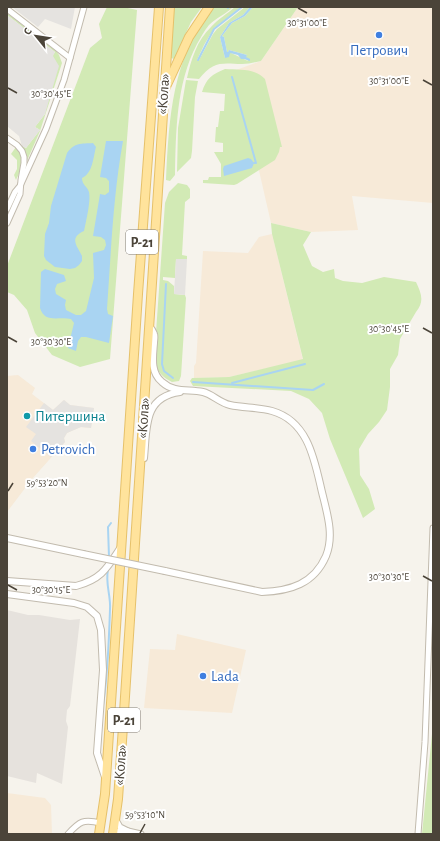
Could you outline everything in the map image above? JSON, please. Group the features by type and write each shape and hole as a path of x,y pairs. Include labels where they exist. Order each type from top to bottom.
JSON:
{"main road":[{"name":"«Кола»","path":"99,834 106,780 159,7"},
{"name":"«Кола»","path":"114,832 123,728 163,93 170,7"},
{"path":"163,93 189,37 209,7"}],"street":[{"path":"7,209 15,192 20,186 46,129 70,58 84,7"},
{"path":"7,9 70,58"},
{"path":"7,138 17,145 22,151 24,157 20,194 7,223"},
{"path":"7,538 262,592 275,592 303,584 313,576 323,564 330,543 330,524 314,455 302,432 285,417 273,411 229,405 204,392 186,391 168,386 157,377 155,373 153,363 154,334 149,326"},
{"path":"140,467 144,460 148,419 153,408 165,395 186,391"},
{"path":"418,834 425,742 433,528"},
{"path":"7,581 76,586 87,583 103,573 122,546"},
{"path":"7,594 74,603 87,607 97,616 101,630 103,670 97,753 106,780"},
{"path":"115,820 120,827 128,831 141,834"},
{"path":"68,834 76,825 84,821 101,823"},
{"path":"114,832 128,831"}],"shaded area":[{"path":"12,7 75,7 71,29 45,19 38,27"},
{"path":"298,7 433,7 433,203 352,196 358,230 311,232 271,223 236,70 261,61"},
{"path":"7,15 55,52 53,56 59,66 45,114 35,127 40,130 26,148 22,146 19,136 7,126"},
{"path":"272,234 303,360 229,377 194,378 203,251 248,253 259,237"},
{"path":"176,259 187,259 185,295 174,294"},
{"name":"Petrovich","path":"18,375 35,388 32,394 53,410 64,400 70,405 94,408 91,428 81,427 67,433 64,438 65,442 32,479 7,512 7,376"},
{"path":"64,400 70,405 94,408 91,428 81,427 67,433 64,438 65,442 51,457 31,441 36,434 26,427 44,403 53,410"},
{"path":"7,610 28,615 39,615 70,620 80,619 70,706 67,710 66,721 68,727 62,784 37,773 36,783 7,776"},
{"path":"177,634 246,650 232,713 144,708 150,649 175,650"},
{"path":"7,793 45,798 51,805 52,834 7,834"}],"green space":[{"path":"107,7 123,7 137,10 110,359 80,367 52,355 35,333 27,310 14,295 7,292 7,266 90,48 102,38 99,24"},
{"path":"174,7 202,7 191,22 174,59 171,58"},
{"path":"213,7 233,7 209,25 197,44 190,59 178,108 175,175 170,181 166,180 171,111 175,89 189,47 199,26"},
{"path":"235,7 241,7 214,28 197,60 199,60 217,29 245,7 250,7 243,15 229,23 220,37 225,58 229,52 248,61 245,57 247,55 229,50 228,53 224,37 222,36 232,23 245,16 253,7 298,7 261,61 244,64 218,64 209,69 199,79 187,78 198,44 206,32"},
{"path":"7,13 56,51 62,63 40,131 26,163 27,157 22,146 26,148 40,130 35,127 45,114 52,56 55,52 7,15"},
{"path":"225,69 252,71 261,75 265,79 282,147 280,147 275,160 234,185 203,183 203,180 208,180 209,177 221,177 221,164 214,152 223,152 223,143 215,142 216,127 218,127 220,111 224,111 225,94 202,92 205,84 210,78 216,73"},
{"path":"186,80 198,81 195,97 192,151 191,158 177,172 178,128"},
{"path":"16,147 21,156 22,164 16,180 14,175 17,169 17,160 11,154"},
{"path":"178,183 187,185 190,189 190,198 185,202 182,255 187,256 187,259 176,259 175,278 163,277 163,280 168,281 174,286 174,294 185,295 186,298 181,376 179,381 172,382 166,379 157,368 155,347 165,203 169,192"},
{"path":"271,223 311,232 303,245 312,266 323,272 334,269 335,278 343,281 362,283 384,277 416,282 421,293 419,308 400,339 398,355 390,369 390,387 387,410 368,434 359,449 360,475 369,489 375,509 363,518 330,439 322,413 309,399 291,391 193,386 190,381 192,378 229,377 303,359 272,234"},
{"path":"433,695 433,834 422,834 432,734"}],"water":[{"path":"250,7 253,7 245,16 232,23 222,36 224,37 227,52 229,50 247,55 246,57 250,59 250,61 241,59 238,55 230,53 229,57 225,58 220,37 229,23 243,15"},
{"path":"106,141 123,141 111,246 107,309 108,314 113,316 109,343 81,337 78,341 76,351 68,348 74,323 71,319 49,318 42,313 40,308 41,272 45,269 64,275 66,281 57,284 55,289 56,294 66,300 66,310 76,315 81,315 86,311 94,278 93,253 104,250 106,245 105,240 101,237 93,236 100,194 105,195 109,192 109,181 106,178 100,177"},
{"path":"93,143 96,147 92,165 86,176 82,178 89,192 88,211 84,231 76,237 75,240 82,256 82,261 75,268 70,269 55,267 46,260 44,256 45,234 49,223 51,206 67,153 76,145"},
{"path":"248,158 254,163 252,168 224,176 224,166"}],"waterway":[{"path":"198,60 214,29 242,7"},
{"path":"232,77 256,163 254,163"},
{"path":"166,284 162,364 164,371 173,378"},
{"path":"232,383 305,364"},
{"path":"193,382 313,390 324,384"},
{"path":"109,557 108,527 111,523"},
{"path":"103,705 109,633 110,604 107,580 108,570"}],"place":[{"name":"Петрович","path":"379,35"},
{"name":"Питершина","path":"27,416"},
{"name":"Petrovich","path":"33,449"},
{"name":"Lada","path":"203,676"}]}
